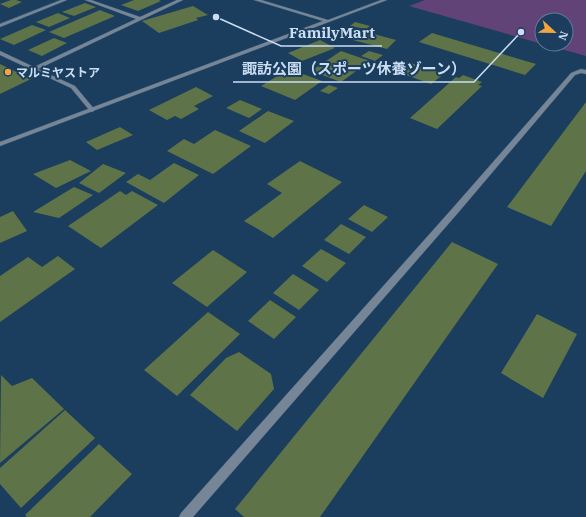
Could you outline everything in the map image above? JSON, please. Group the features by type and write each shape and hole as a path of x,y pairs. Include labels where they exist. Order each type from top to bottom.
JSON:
{"street":[{"path":"0,26 65,0"},
{"path":"87,0 140,19"},
{"path":"34,69 181,0"},
{"path":"256,0 327,21"},
{"path":"0,144 385,0"},
{"path":"0,53 73,87 92,110"},
{"path":"185,517 573,74 581,71 586,72"}],"shaded area":[{"path":"425,0 586,0 586,56 572,52 574,52 574,12 534,12 534,42 409,6"}],"building":[{"path":"11,0 22,2 9,8 0,4"},
{"path":"134,0 161,1 138,11 121,5"},
{"path":"85,3 96,7 74,16 62,12"},
{"path":"193,6 208,15 196,18 198,20 159,33 142,21"},
{"path":"100,10 115,16 64,38 49,32"},
{"path":"58,13 70,18 49,27 36,22"},
{"path":"355,22 370,26 366,29 350,26"},
{"path":"32,25 46,30 14,45 0,39"},
{"path":"359,30 396,40 387,49 349,39"},
{"path":"432,33 536,64 525,75 419,42"},
{"path":"54,38 67,43 42,56 28,50"},
{"path":"320,40 335,48 302,61 288,53"},
{"path":"341,51 370,61 341,82 311,71"},
{"path":"369,51 383,55 375,61 361,56"},
{"path":"408,62 444,74 431,84 395,71"},
{"name":"マルミヤストア","path":"0,64 31,79 0,94"},
{"path":"289,69 322,81 295,100 261,86"},
{"path":"463,75 482,82 478,85 482,86 437,129 410,118 456,77 459,78"},
{"path":"329,85 338,88 329,94 320,91"},
{"path":"196,87 213,96 194,106 199,109 181,119 175,116 167,120 149,110"},
{"path":"240,100 262,109 249,118 226,108"},
{"path":"586,102 586,171 551,226 507,207"},
{"path":"268,111 294,121 265,143 239,131"},
{"path":"120,127 133,135 97,150 86,142"},
{"path":"215,130 251,146 213,174 167,151 184,139 194,144"},
{"path":"70,160 91,171 56,188 33,174"},
{"path":"300,161 342,182 273,238 244,221 282,193 267,184"},
{"path":"174,163 199,175 164,203 126,182 138,174 150,180"},
{"path":"103,164 126,173 99,193 79,183"},
{"path":"74,187 93,195 59,218 33,212"},
{"path":"120,191 126,195 132,191 158,205 101,248 68,226"},
{"path":"364,205 388,217 372,232 348,219"},
{"path":"13,211 27,231 0,243 0,217"},
{"path":"341,224 366,237 349,254 324,240"},
{"path":"452,242 498,264 320,517 244,517 235,509"},
{"path":"321,249 346,263 327,282 302,266"},
{"path":"213,250 247,272 207,307 172,283"},
{"path":"58,256 75,269 0,322 0,276 28,257 42,267"},
{"path":"293,274 319,290 299,310 273,293"},
{"path":"270,300 296,317 274,339 248,321"},
{"path":"208,312 240,334 177,396 144,370"},
{"path":"537,314 577,334 543,398 501,373"},
{"path":"239,352 271,374 274,389 237,431 190,395 226,358"},
{"path":"1,375 12,386 32,378 64,409 0,463"},
{"path":"65,410 95,438 21,508 0,484 0,468"},
{"path":"99,444 132,474 90,517 27,517 25,515"}],"place":[{"name":"FamilyMart","path":"216,17"},
{"name":"諏訪公園（スポーツ休養ゾーン）","path":"521,32"},
{"name":"マルミヤストア","path":"8,72"}]}
